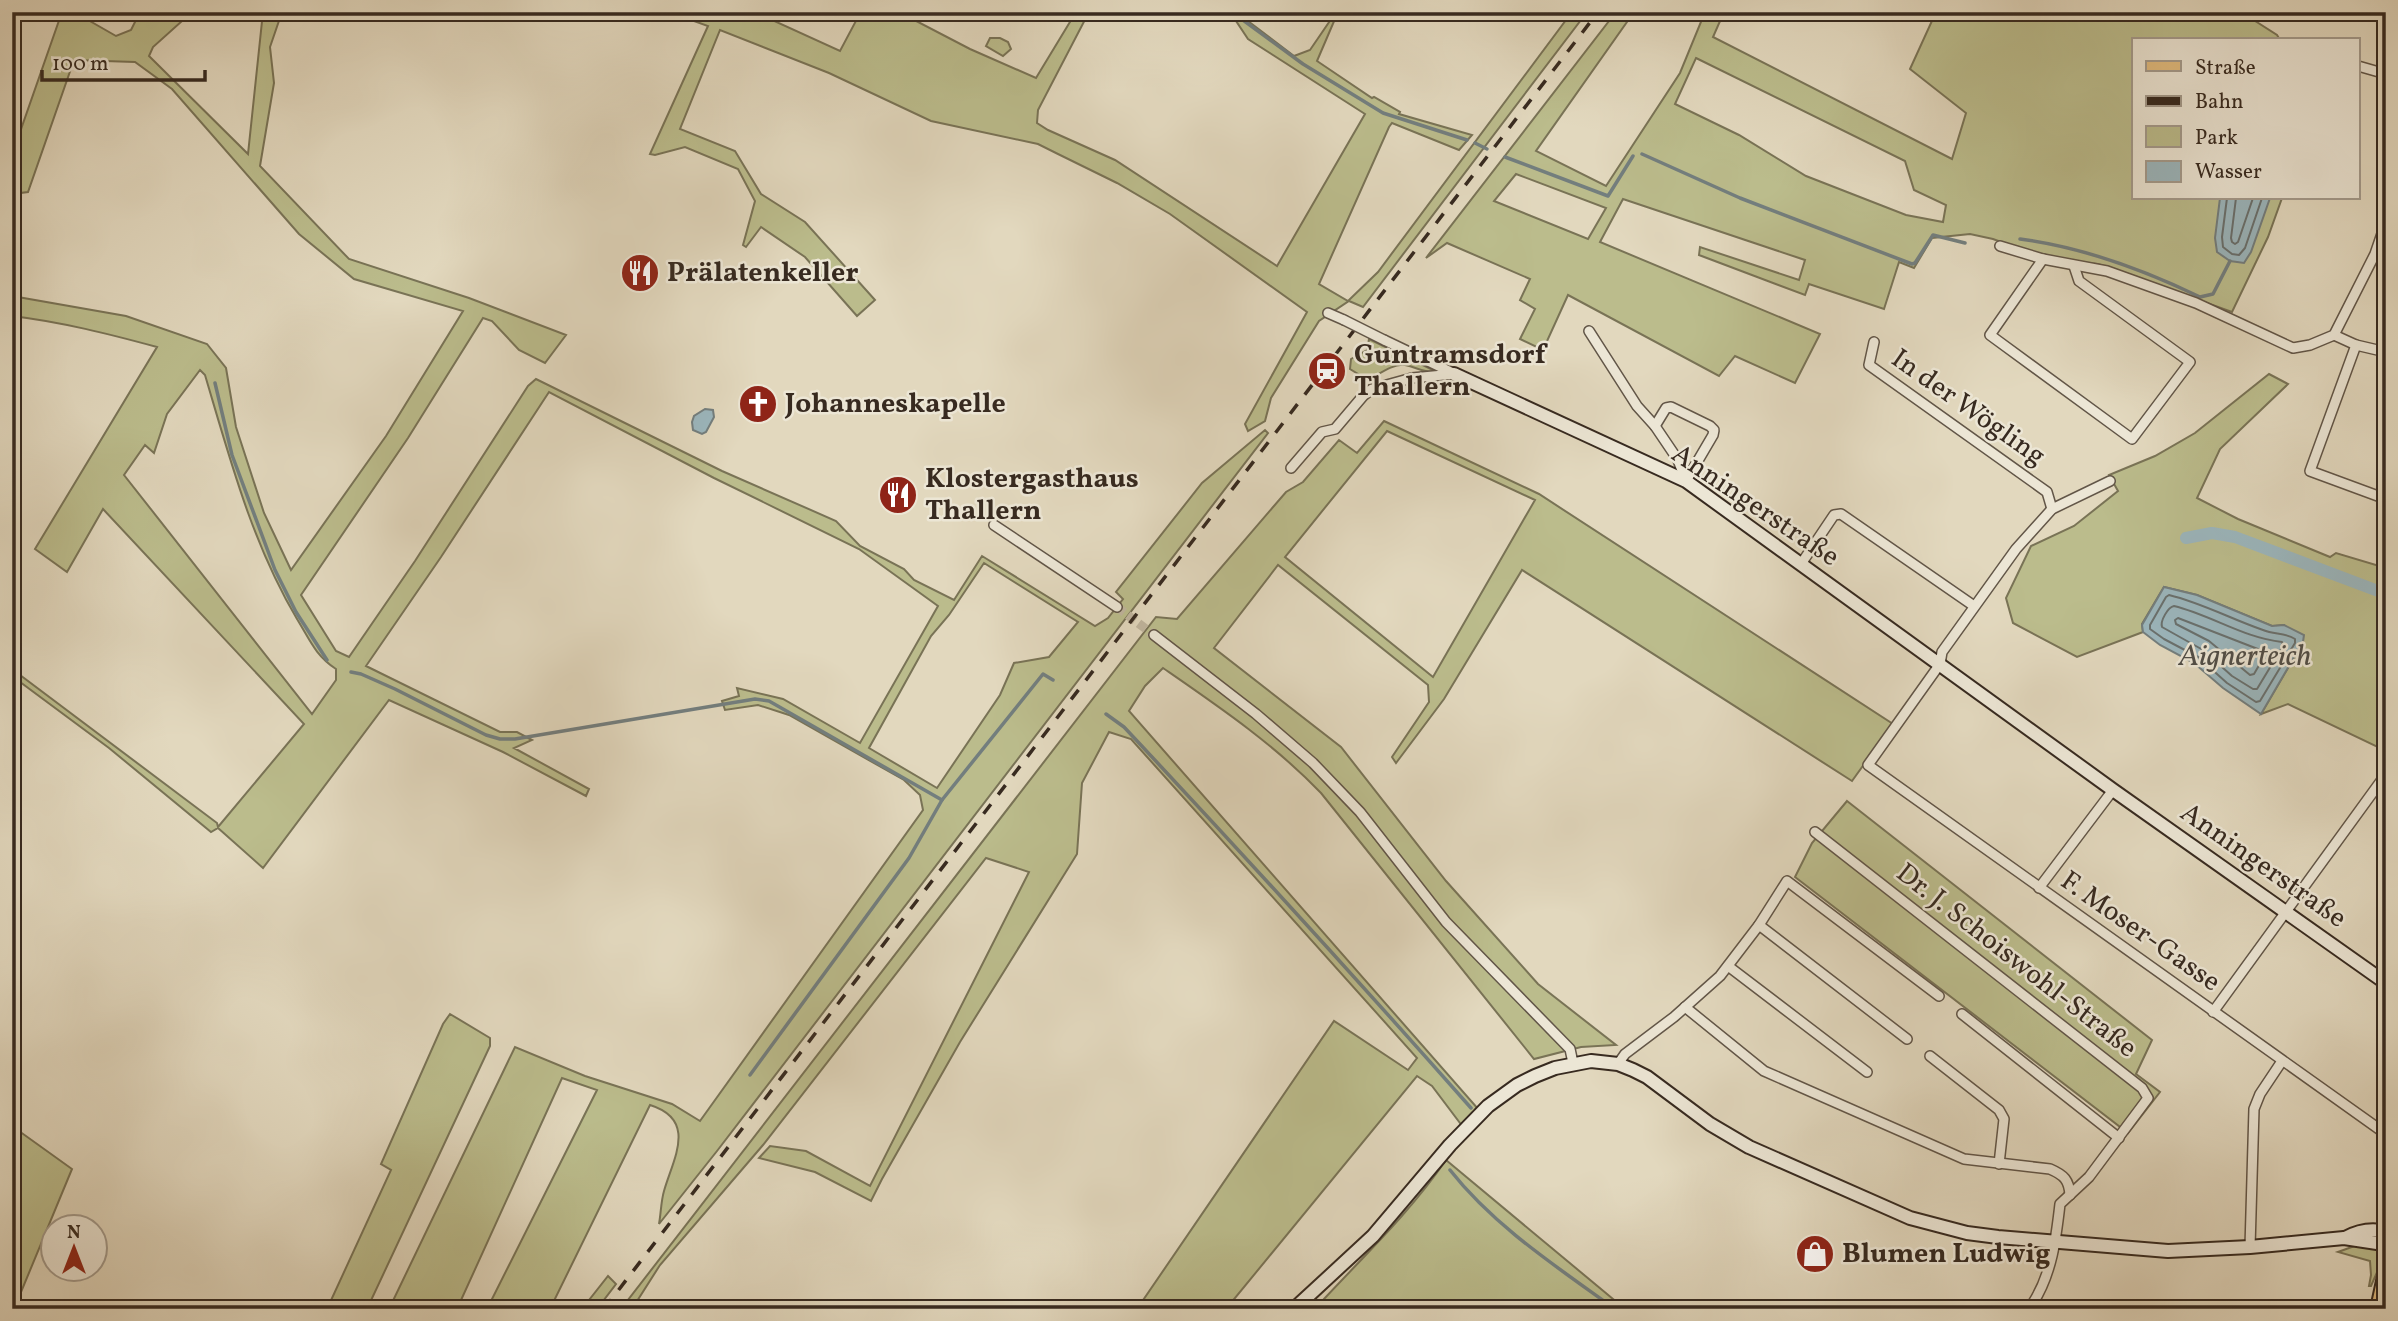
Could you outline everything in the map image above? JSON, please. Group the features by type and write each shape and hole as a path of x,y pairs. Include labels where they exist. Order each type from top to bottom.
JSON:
{"main road":[{"path":"2378,1309 2386,1272"}],"street":[{"path":"2360,67 2386,74"},
{"path":"2000,246 2043,259 2107,271 2196,303 2292,348 2310,345 2334,335 2375,254 2386,222"},
{"path":"2043,259 1990,335 2132,439 2190,362 2079,281 2074,266"},
{"name":"Anningerstraße","path":"1328,313 1686,481 2113,790 2386,983"},
{"path":"1590,331 1637,406 1655,426 1678,460 1686,481"},
{"path":"2334,335 2356,345 2386,352"},
{"name":"In der Wögling","path":"1874,342 1869,365 2047,492 2052,509 2016,549 1974,606 1942,652 1940,664"},
{"path":"2356,345 2310,471 2386,499"},
{"path":"1291,468 1322,432 1335,429 1372,389 1412,378 1454,374"},
{"path":"1655,426 1666,408 1671,407 1714,430 1686,481"},
{"path":"2052,509 2110,481"},
{"path":"1801,564 1834,515 1841,514 1974,606"},
{"path":"994,525 1105,596 1117,607"},
{"path":"1154,635 1256,714 1313,763 1360,812 1446,922 1570,1049 1573,1063"},
{"name":"F. Moser-Gasse","path":"1940,664 1868,765 2386,1134"},
{"path":"2213,1012 2381,781"},
{"path":"2039,888 2113,790"},
{"name":"Dr. J. Schoiswohl-Straße","path":"1815,832 2143,1088 2148,1098 2089,1177 2060,1204 2056,1243 2043,1286 2033,1303 2042,1309"},
{"path":"1618,1064 1625,1054 1720,976 1759,925 1787,881 1939,996"},
{"path":"1759,925 1907,1039"},
{"path":"1728,966 1867,1072"},
{"path":"1685,1007 1765,1071 1964,1159 2050,1169 2060,1173 2067,1179 2070,1195"},
{"path":"1962,1014 2119,1138"},
{"path":"1930,1056 1999,1110 2004,1119 1999,1164"},
{"path":"1294,1309 1373,1236 1450,1145 1488,1106 1517,1084 1555,1068 1591,1061 1618,1064 1647,1077 1710,1124 1749,1147 1910,1219 1967,1233 2168,1251 2344,1238 2377,1243 2386,1241"},
{"path":"2250,1247 2254,1109 2260,1094 2282,1061"},
{"path":"2344,1238 2366,1230 2386,1233"}],"green space":[{"path":"62,12 74,12 116,36 131,30 140,12 154,12 160,20 169,12 192,12 153,47 149,56 248,154 263,12 282,12 270,47 274,83 260,166 349,259 469,298 566,335 545,363 519,350 492,321 483,318 408,438 301,595 336,651 349,657 415,561 528,386 536,379 722,471 836,521 860,546 904,569 914,580 954,600 982,556 1095,626 1108,618 1123,599 1116,592 1202,483 1265,430 1268,433 659,1224 663,1195 676,1154 678,1130 674,1120 650,1105 550,1309 487,1309 597,1090 562,1078 457,1309 389,1309 515,1047 585,1076 672,1104 700,1121 923,810 920,795 904,780 789,715 758,705 725,710 722,701 739,696 737,688 783,699 860,743 938,606 859,549 714,478 549,392 366,666 500,732 517,732 532,740 514,748 589,789 586,796 503,752 389,700 263,868 218,828 211,832 109,748 12,676 12,669 217,823 218,827 304,724 103,509 67,572 35,549 157,347 85,329 12,316 12,296 126,316 207,344 226,368 236,427 264,513 291,570 386,436 463,311 354,279 299,234 172,89 135,62 74,60 28,192 12,194 12,155","holes":["200,370 205,375 244,500 267,561 318,653 336,669 336,680 312,714 124,475 145,445 154,453 167,414","984,563 1078,622 1049,657 1014,663 1000,695 937,788 869,748 931,636 949,615"]},
{"path":"669,12 757,13 840,51 857,19 845,12 899,12 970,49 1036,78 1076,12 1089,12 1038,110 1037,123 1115,160 1277,266 1365,114 1248,39 1236,21 1225,12 1236,12 1294,56 1310,50 1338,12 1317,61 1372,98 1400,112 1399,114 1472,135 1459,150 1392,123 1389,127 1319,284 1348,301 1378,272 1572,12 1587,12 1363,307 1349,301 1319,321 1271,398 1265,421 1248,431 1245,424 1307,312 1170,214 1117,183 1038,144 931,121 829,73 720,30 680,129 735,151 761,194 805,222 875,300 857,316 805,257 761,227 746,247 743,245 755,201 738,169 685,147 650,154 708,26"},
{"path":"1616,12 1634,12 1536,151 1606,186 1680,73 1705,12 1724,12 1713,37 1952,159 1966,113 1910,69 1936,12 2241,12 2279,38 2132,38 2132,200 2281,200 2268,237 2232,312 2098,264 2075,262 1970,234 1932,238 1914,268 1899,262 1884,309 1809,284 1805,295 1699,255 1700,247 1799,280 1805,260 1623,199 1600,242 1820,334 1795,383 1735,356 1719,376 1568,295 1543,350 1520,339 1535,309 1520,300 1530,279 1447,243 1426,258","holes":["1696,58 1905,161 1914,190 1946,205 1943,222 1906,215 1806,176 1739,135 1675,104","1516,174 1606,208 1588,239 1494,201"]},
{"path":"990,38 1000,38 1008,42 1011,49 1003,56 986,46"},
{"path":"1369,339 1433,372 1400,365 1368,380 1350,369 1351,359 1367,350"},
{"path":"2269,374 2288,384 2220,449 2197,498 2238,519 2330,557 2336,553 2386,568 2386,751 2288,704 2261,714 2303,642 2284,625 2272,626 2197,595 2164,587 2142,624 2143,632 2077,657 2013,623 2006,598 2031,546 2074,526 2118,491 2109,475 2155,456 2195,433"},
{"path":"1384,421 1539,494 1893,724 1852,781 1522,570 1444,699 1396,763 1392,757 1429,702 1428,685 1278,565 1214,648 1341,747 1446,881 1538,984 1616,1045 1581,1047 1534,1059 1321,793 1265,742 1163,668 1145,686 1129,711 1479,1110 1463,1127 1432,1086 1417,1076 1226,1309 1137,1309 1334,1021 1408,1070 1417,1058 1131,739 1109,732 1082,783 1077,854 960,1042 871,1201 815,1172 759,1158 770,1146 806,1151 870,1186 1029,872 986,858 763,1145 660,1265 632,1309 621,1309 1156,617 1177,619 1286,492 1303,482 1339,440 1357,453","holes":["1387,431 1535,500 1433,677 1285,557"]},
{"path":"1847,801 2152,1040 2136,1074 2160,1092 2128,1133 1795,877 1812,843"},
{"path":"450,1014 490,1038 490,1046 367,1309 327,1309 391,1170 381,1164 443,1024"},
{"path":"12,1126 72,1169 54,1212 38,1212 38,1251 12,1309"},
{"path":"1446,1160 1625,1309 1333,1309 1324,1299 1403,1215"},
{"path":"2360,1244 2375,1248 2382,1261 2371,1286 2370,1261 2338,1252"},
{"path":"608,1276 616,1284 597,1309 582,1309"}],"water":[{"path":"2220,200 2269,200 2251,252 2244,263 2230,261 2217,252 2215,238"},
{"path":"705,409 713,410 714,417 706,432 702,434 693,430 692,422 694,416"},
{"name":"Aignerteich","path":"2164,587 2197,595 2272,626 2284,625 2304,635 2303,642 2261,714 2223,688 2194,663 2160,645 2143,632 2142,625"}],"waterway":[{"path":"1232,12 1303,64 1383,113 1467,140"},
{"path":"1475,143 1487,149"},
{"path":"1642,154 1740,198 1912,264 1933,235 1965,243"},
{"path":"1505,157 1608,196 1633,156"},
{"path":"2020,239 2112,261 2200,297 2213,294 2230,261"},
{"path":"215,383 232,455 275,570 296,612 327,660"},
{"path":"2186,538 2212,533 2235,537 2386,594"},
{"path":"351,672 395,689 486,735 500,739 515,739 755,699 769,701 942,800"},
{"path":"750,1075 909,858 942,800 1043,674 1053,680"},
{"path":"1106,714 1124,727 1471,1108"},
{"path":"1450,1170 1506,1228 1615,1309"}],"tunnel":[{"path":"1117,607 1154,635"}],"railway":[{"path":"604,1309 1598,12"}],"place":[{"name":"Prälatenkeller","path":"640,273"},
{"name":"Guntramsdorf Thallern","path":"1327,371"},
{"name":"Johanneskapelle","path":"758,404"},
{"name":"Klostergasthaus Thallern","path":"898,495"},
{"name":"Blumen Ludwig","path":"1815,1254"}]}
